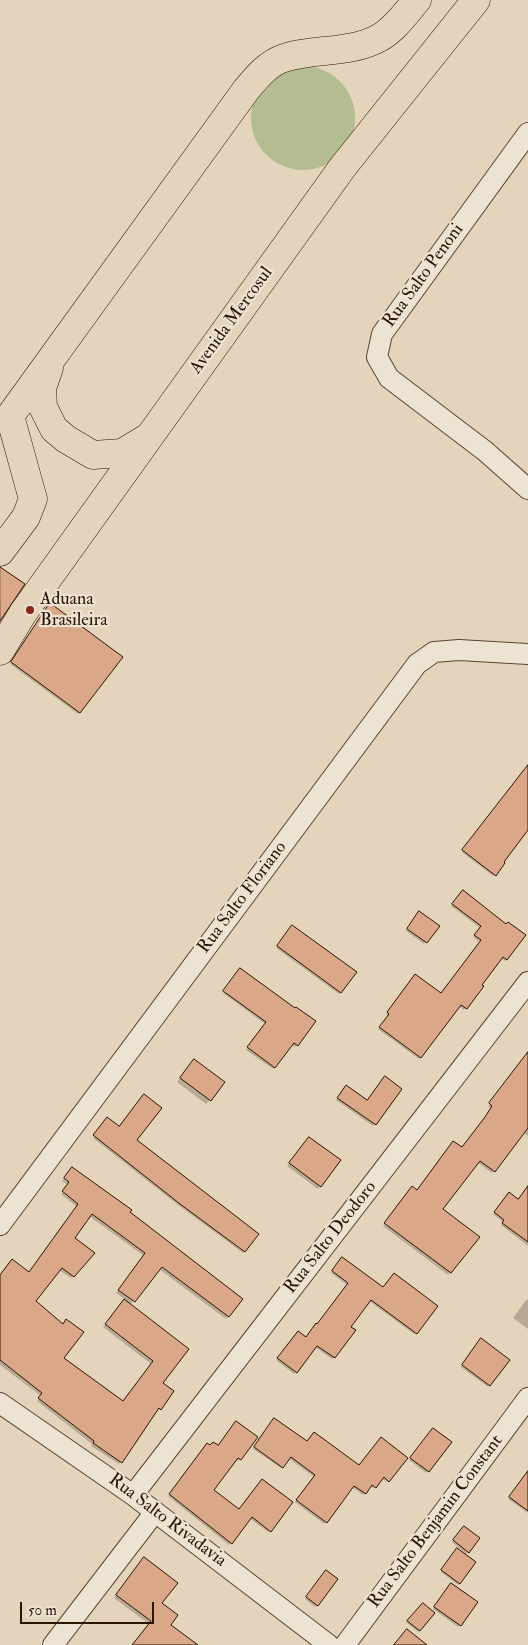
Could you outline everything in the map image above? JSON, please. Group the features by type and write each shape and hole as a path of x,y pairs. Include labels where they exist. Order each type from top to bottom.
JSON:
{"highway":[{"path":"0,552 26,517 33,499 10,416 246,90 262,72 282,58 352,47 379,38 401,20 417,0"},
{"name":"Avenida Mercosul","path":"0,651 23,614 342,168 476,0"},
{"path":"53,357 42,388 43,408 54,429 66,439 93,455 122,453 149,437"}],"street":[{"name":"Rua Salto Penoni","path":"528,133 382,334 377,357 389,378 485,451 528,489"},
{"name":"Rua Salto Floriano","path":"0,1225 417,664 434,652 459,650 528,654"},
{"name":"Rua Salto Deodoro","path":"133,1495 528,982"},
{"name":"Rua Salto Benjamin Constant","path":"345,1645 528,1398"},
{"name":"Rua Salto Rivadavia","path":"0,1403 133,1495 330,1645"},
{"path":"53,1645 155,1512"}],"green space":[{"path":"303,66 323,70 340,81 351,98 355,118 351,138 340,155 323,166 303,170 283,166 266,155 255,138 251,118 255,98 266,81 283,70"}],"building":[{"path":"0,567 25,584 0,621"},
{"name":"Aduana Brasileira","path":"50,603 123,657 80,713 11,662"},
{"path":"528,765 528,830 496,876 462,850"},
{"path":"463,890 506,924 508,922 526,935 507,960 503,957 467,1009 461,1005 421,1058 379,1027 389,1014 387,1012 415,974 441,993 481,940 474,935 481,926 452,904"},
{"path":"419,911 440,926 427,943 407,929"},
{"path":"292,925 357,972 341,993 277,946"},
{"path":"240,968 316,1021 298,1046 294,1043 275,1068 247,1047 266,1022 223,991"},
{"path":"528,1052 528,1128 495,1172 480,1161 443,1209 480,1237 451,1273 384,1223 412,1186 417,1190 453,1141 462,1147 492,1106 489,1103"},
{"path":"194,1059 225,1082 211,1101 180,1078"},
{"path":"385,1076 402,1089 376,1125 337,1098 346,1085 367,1100"},
{"path":"144,1094 162,1108 137,1140 259,1234 245,1252 180,1204 93,1135 107,1117 119,1126"},
{"path":"309,1137 341,1160 321,1187 289,1163"},
{"path":"72,1167 132,1210 130,1212 243,1299 229,1317 162,1267 135,1302 118,1290 145,1253 92,1214 75,1238 95,1253 74,1277 62,1268 36,1301 63,1324 66,1319 84,1332 64,1358 123,1401 153,1361 105,1324 124,1299 189,1349 163,1383 174,1391 161,1410 159,1408 122,1463 93,1443 94,1441 38,1398 42,1393 0,1360 0,1275 12,1259 29,1272 78,1204 62,1191 69,1182 64,1178"},
{"path":"528,1186 528,1242 502,1223 504,1220 494,1212 509,1192 518,1199"},
{"path":"342,1257 383,1287 394,1273 438,1306 417,1334 371,1300 351,1327 356,1330 335,1358 317,1346 297,1373 277,1358 298,1331 306,1337 348,1283 332,1271"},
{"path":"481,1338 510,1360 490,1386 462,1365"},
{"path":"274,1418 307,1441 314,1432 359,1465 381,1437 408,1458 389,1482 384,1477 376,1488 372,1485 366,1494 354,1486 327,1523 296,1500 315,1475 291,1457 283,1468 254,1447"},
{"path":"236,1421 258,1437 241,1460 238,1458 214,1490 239,1509 262,1479 293,1502 271,1532 252,1517 232,1544 169,1494 207,1443 210,1445 213,1442 218,1445"},
{"path":"433,1428 452,1442 429,1472 410,1458"},
{"path":"528,1471 528,1511 509,1497"},
{"path":"464,1526 480,1538 469,1553 453,1540"},
{"path":"457,1548 476,1562 460,1584 441,1570"},
{"path":"144,1557 178,1583 162,1603 178,1615 171,1625 198,1645 132,1645 151,1621 116,1595"},
{"path":"326,1570 338,1579 318,1606 306,1597"},
{"path":"451,1583 478,1602 461,1626 434,1607"},
{"path":"423,1603 435,1613 420,1631 407,1621"},
{"path":"407,1629 427,1645 394,1645"}],"place":[{"name":"Aduana Brasileira","path":"30,610"}]}
